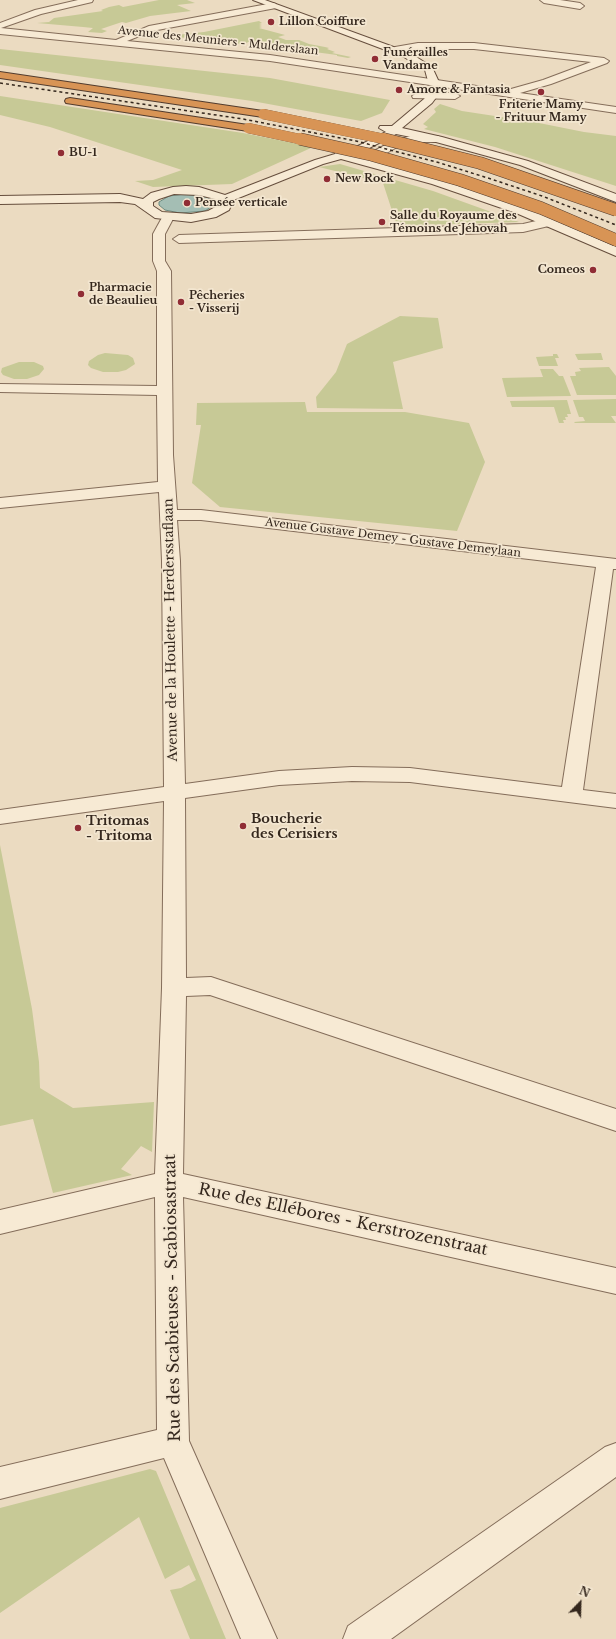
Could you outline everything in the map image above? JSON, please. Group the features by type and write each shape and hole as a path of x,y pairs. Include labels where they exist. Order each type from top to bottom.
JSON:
{"highway":[{"path":"0,75 263,114 402,143 480,163 616,210"},
{"path":"57,99 248,128 372,155 460,180 541,208 616,240"}],"street":[{"path":"0,26 38,12 89,0"},
{"path":"211,193 259,182 339,152 352,153 395,130 437,97 438,87 433,81 432,75 426,66 417,60 395,50 257,0"},
{"path":"544,0 580,6"},
{"path":"118,42 128,36 164,26 273,6"},
{"name":"Avenue des Meuniers - Mulderslaan","path":"0,31 270,58 507,93"},
{"path":"395,50 418,46 474,46 604,61"},
{"path":"417,96 437,97 507,93 547,82 616,56"},
{"path":"408,104 417,96 425,85 433,81"},
{"path":"507,93 616,110"},
{"path":"61,198 101,194 161,194 186,190 211,193 224,199 248,191 339,152 390,119"},
{"path":"379,127 438,139 524,163 616,198"},
{"path":"375,164 378,153 395,144 411,139 438,139"},
{"path":"339,152 520,210 616,252"},
{"path":"146,204 150,199 161,194"},
{"path":"0,200 120,198 146,204 151,212 168,217 190,218 207,216 220,211 225,207 226,203 224,199"},
{"name":"Avenue de la Houlette - Herdersstaflaan","path":"168,217 160,234 159,261 170,262"},
{"name":"Avenue de la Houlette - Herdersstaflaan","path":"174,988 175,793 171,561 167,486 165,391 170,262 179,239 190,218"},
{"path":"179,239 523,228 549,222"},
{"path":"0,388 165,391"},
{"path":"0,503 167,486"},
{"name":"Avenue Gustave Demey - Gustave Demeylaan","path":"169,515 201,516 610,563"},
{"path":"572,795 610,563"},
{"path":"0,817 279,778 352,774 410,775 616,801"},
{"path":"174,988 211,986 616,1120"},
{"name":"Rue des Scabieuses - Scabiosastraat","path":"174,988 169,1182 173,1441 259,1639"},
{"name":"Rue des Ellébores - Kerstrozenstraat","path":"0,1222 169,1182 616,1281"},
{"path":"0,1483 173,1441"},
{"path":"361,1639 616,1458"}],"green space":[{"path":"159,0 187,0 195,3 177,5 191,11 150,16 126,23 122,22 101,29 107,31 102,33 88,32 93,28 37,23 49,22 54,18 103,11 101,10 119,5 123,7"},
{"path":"259,21 262,23 259,24 262,25 259,26 262,27 259,28 285,35 278,37 286,40 299,40 309,44 329,48 327,49 335,52 332,53 351,57 348,58 337,55 292,49 293,48 255,45 257,43 248,42 244,45 226,42 228,40 219,39 216,41 167,36 204,32"},
{"path":"0,49 270,78 390,100 382,113 361,121 252,101 0,65"},
{"path":"0,96 243,133 313,147 232,184 153,187 135,181 153,180 182,170 50,127 0,115"},
{"path":"440,104 462,111 616,136 616,186 495,147 424,129 428,127 423,124 436,112 434,109"},
{"path":"340,164 433,191 519,222 397,226 383,183 319,167"},
{"path":"400,316 438,318 443,348 393,362 403,409 317,408 316,397 336,372 347,344"},
{"path":"105,353 128,355 133,358 135,364 126,370 118,372 103,372 91,368 88,365 89,361 98,355"},
{"path":"601,353 603,360 578,360 575,354"},
{"path":"553,354 557,354 559,358 555,358 558,366 539,366 536,357 553,356"},
{"path":"19,362 34,362 43,366 44,369 39,375 27,379 14,379 3,375 1,372 2,368"},
{"path":"609,367 616,376 616,395 577,395 570,376 576,376 575,372 581,371 579,368"},
{"path":"540,369 553,369 559,376 563,376 571,396 507,397 502,378 543,377"},
{"path":"616,399 616,416 611,416 616,423 574,422 585,421 583,417 579,417 573,400"},
{"path":"567,400 571,414 567,414 568,417 565,417 566,420 563,420 564,423 559,423 554,407 512,407 510,401"},
{"path":"305,402 307,412 405,412 469,423 485,462 457,531 220,507 192,483 201,425 196,425 197,403"},
{"path":"0,845 32,1009 39,1062 40,1088 73,1108 154,1102 152,1152 141,1146 121,1169 132,1175 53,1193 33,1119 0,1126"},
{"path":"150,1469 156,1471 226,1639 190,1639 170,1590 181,1588 196,1580 189,1565 165,1579 139,1517 0,1613 0,1508"}],"shaded area":[{"path":"185,194 208,197 215,202 214,205 205,211 180,213 165,210 159,205 159,202 169,196"}],"railway":[{"path":"0,83 243,119 356,141 440,163 491,179 542,196 616,225"}],"place":[{"name":"Lillon Coiffure","path":"271,22"},
{"name":"Funérailles Vandame","path":"375,59"},
{"name":"Amore & Fantasia","path":"399,90"},
{"name":"Friterie Mamy - Frituur Mamy","path":"541,92"},
{"name":"BU-1","path":"61,153"},
{"name":"New Rock","path":"327,179"},
{"name":"Pensée verticale","path":"187,203"},
{"name":"Salle du Royaume des Témoins de Jéhovah","path":"382,222"},
{"name":"Comeos","path":"593,270"},
{"name":"Pharmacie de Beaulieu","path":"81,294"},
{"name":"Pêcheries - Visserij","path":"181,302"},
{"name":"Boucherie des Cerisiers","path":"243,826"},
{"name":"Tritomas - Tritoma","path":"78,828"}]}
